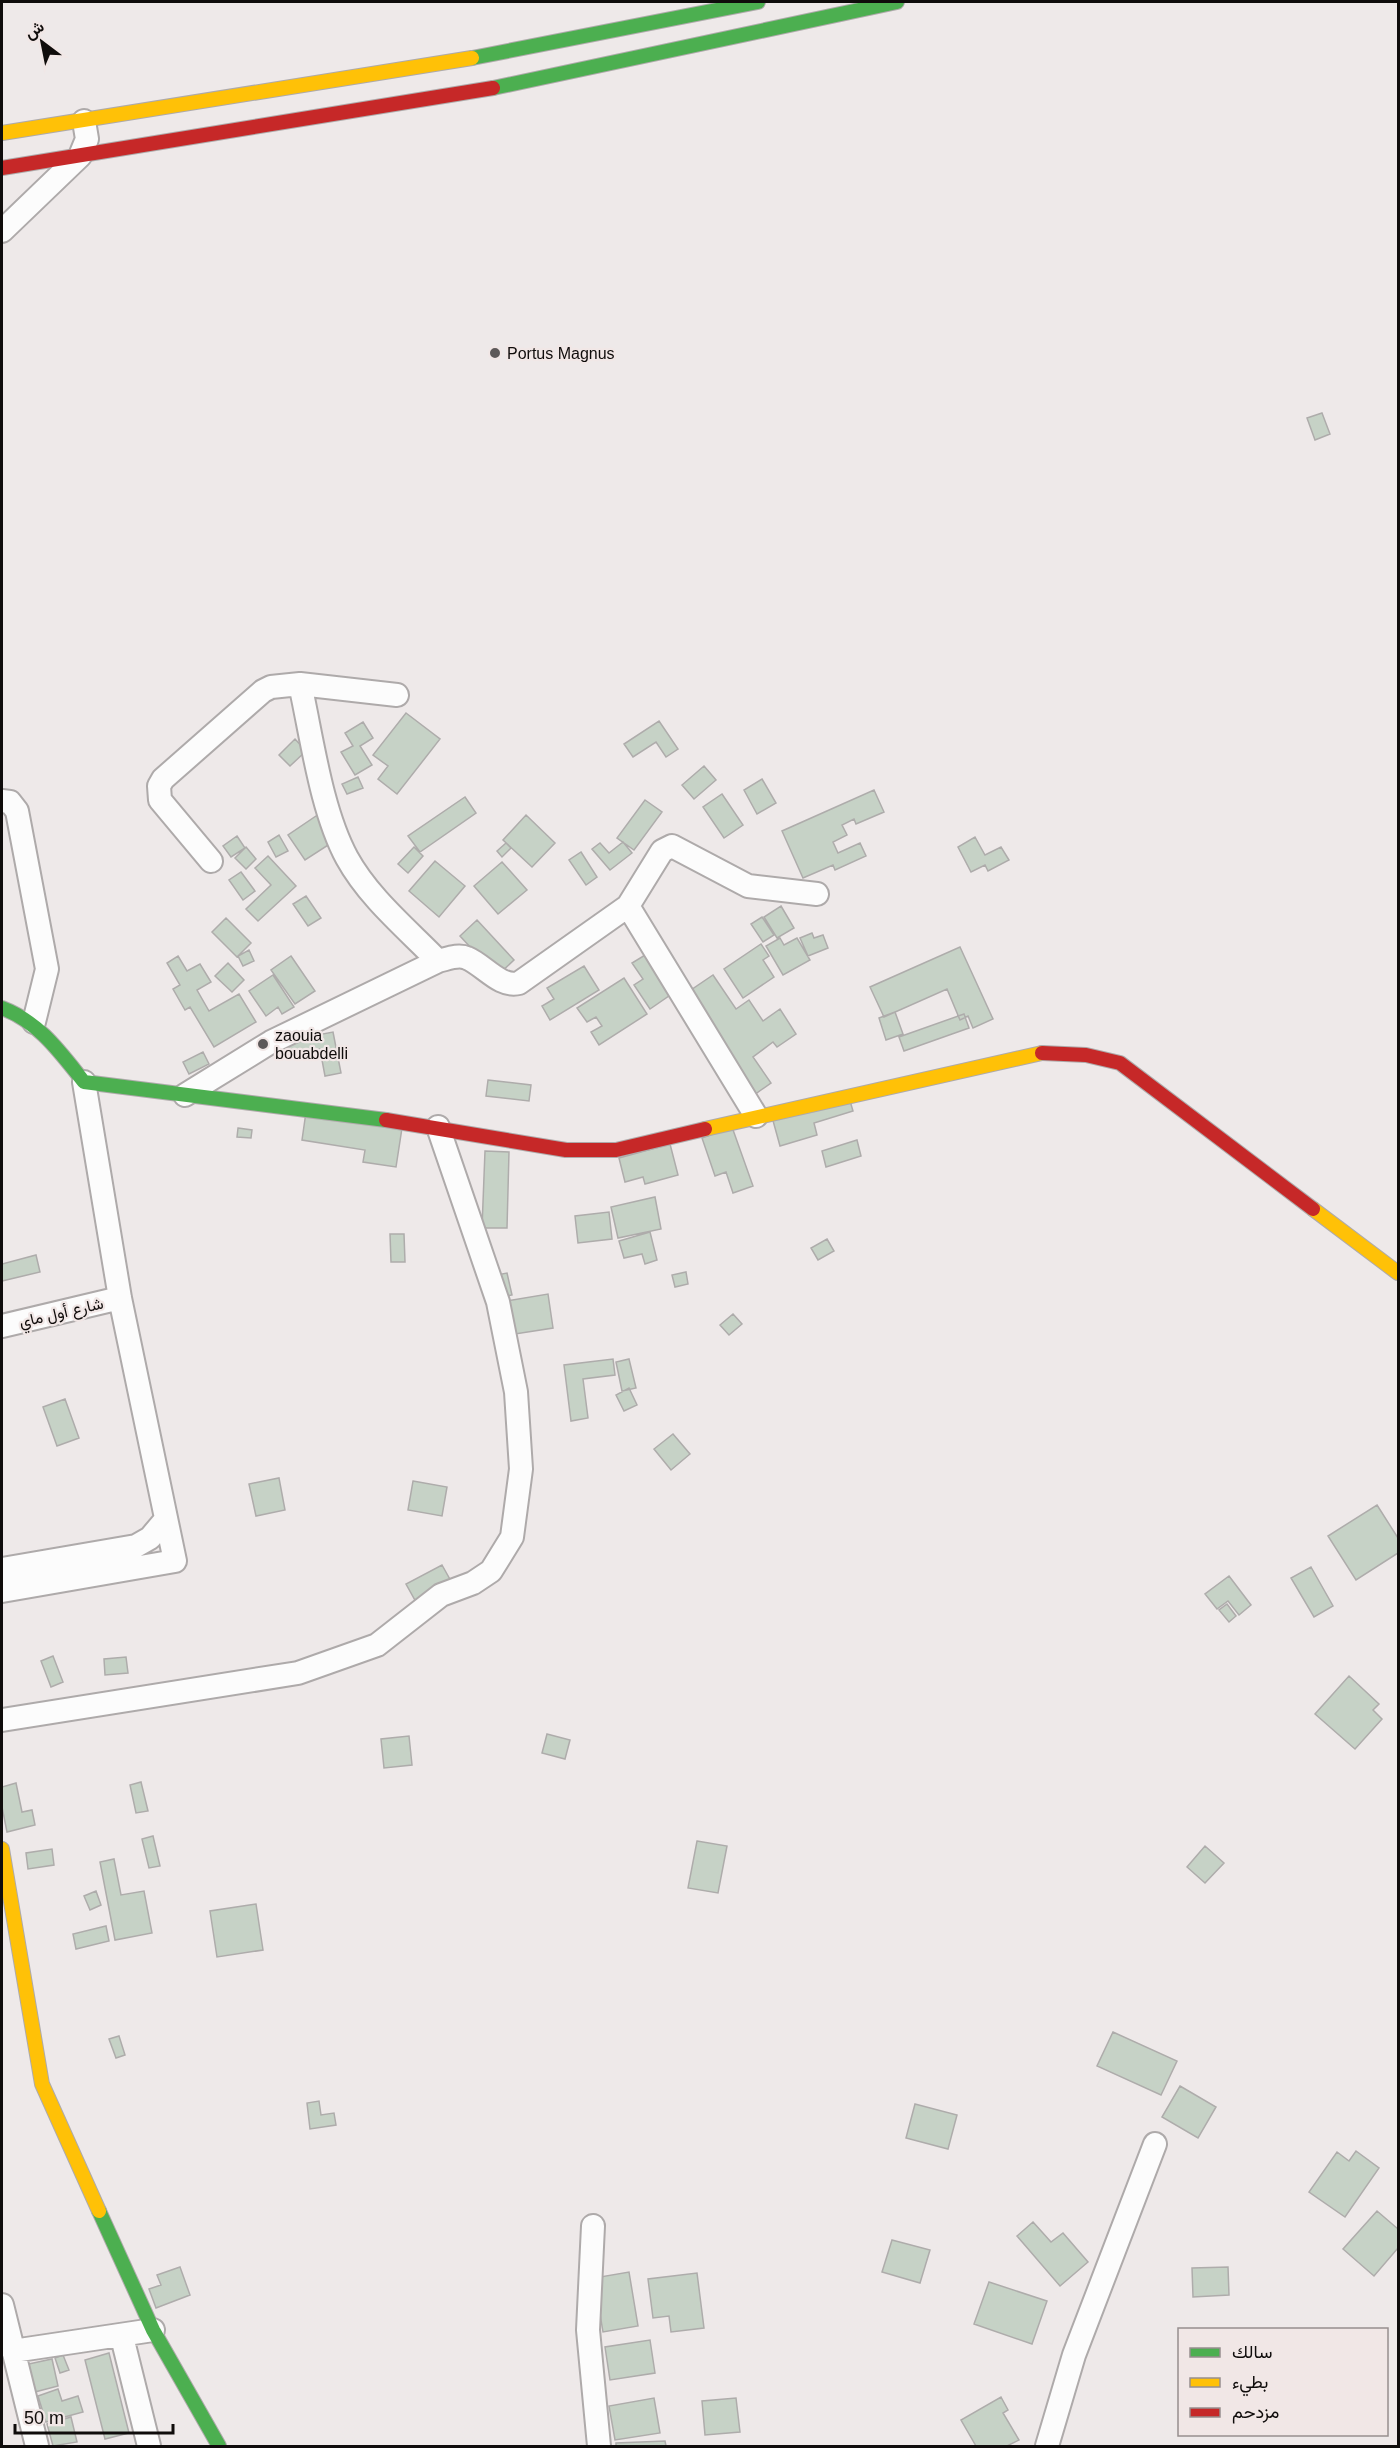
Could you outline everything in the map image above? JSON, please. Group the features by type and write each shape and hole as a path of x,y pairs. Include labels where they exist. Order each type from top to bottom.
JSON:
{"street":[{"path":"2,133 437,66 634,29 758,2"},
{"path":"11,167 503,86 897,2"},
{"path":"2,231 80,156 87,139 84,121"},
{"path":"2,184 11,167 56,125"},
{"path":"211,861 160,800 159,786 163,779 263,691 272,687 300,684 397,695"},
{"path":"300,684 324,794 347,858 372,895 438,961"},
{"path":"2,801 10,802 17,811 47,969 34,1022"},
{"path":"185,1095 271,1042 438,961 459,956 467,958 507,983 519,983 628,906 662,851 672,846 748,886 817,894"},
{"path":"628,906 756,1116"},
{"path":"2,1008 16,1012 34,1022 84,1082 120,1298 175,1561 2,1590"},
{"path":"84,1082 438,1127 566,1150 616,1150 756,1116 1045,1052 1086,1055 1120,1064 1398,1273"},
{"path":"2,1720 298,1673 377,1646 441,1595 473,1583 491,1571 512,1536 521,1469 516,1392 498,1302 438,1127"},
{"name":"شارع أول ماي","path":"2,1326 120,1298"},
{"path":"2,1569 136,1546 150,1538 166,1519"},
{"path":"2,1849 42,2084 153,2330 219,2446"},
{"path":"1047,2446 1074,2355 1155,2144"},
{"path":"593,2226 588,2330 599,2446"},
{"path":"2,2305 36,2446"},
{"path":"13,2351 122,2337 153,2330"},
{"path":"122,2337 149,2446"}],"building":[{"path":"1322,413 1330,434 1315,440 1307,418"},
{"path":"406,713 440,739 397,794 378,779 388,766 373,755"},
{"path":"659,721 678,749 666,757 656,742 633,757 624,744"},
{"path":"363,722 373,738 360,746 372,765 355,775 341,752 353,746 345,733"},
{"path":"295,739 306,751 290,766 279,755"},
{"path":"704,766 716,780 694,799 682,785"},
{"path":"358,777 363,788 347,794 342,784"},
{"path":"762,779 776,803 757,814 744,790"},
{"path":"874,790 884,812 856,824 854,819 842,825 847,835 833,842 838,853 860,843 866,856 835,870 833,865 803,878 782,831"},
{"path":"722,794 743,825 724,838 703,807"},
{"path":"465,797 476,813 420,852 408,836"},
{"path":"645,800 662,812 634,850 617,838"},
{"path":"319,814 336,840 305,860 288,835"},
{"path":"526,815 555,843 532,867 503,840"},
{"path":"279,835 288,851 276,857 268,842"},
{"path":"237,836 245,848 231,857 223,846"},
{"path":"975,837 985,855 1001,847 1009,860 988,871 985,865 971,872 958,847"},
{"path":"623,842 632,853 610,870 592,849 600,843 609,853"},
{"path":"506,843 511,848 502,857 497,851"},
{"path":"246,847 256,859 246,869 235,858"},
{"path":"414,847 423,856 408,873 398,864"},
{"path":"581,852 597,877 586,885 569,860"},
{"path":"268,856 296,886 258,921 246,909 271,885 255,868"},
{"path":"435,861 465,886 439,917 409,891"},
{"path":"502,862 527,890 498,914 474,886"},
{"path":"241,872 255,891 243,900 229,880"},
{"path":"306,896 321,918 308,926 293,904"},
{"path":"781,906 794,928 777,938 764,917"},
{"path":"762,917 774,935 763,942 751,924"},
{"path":"226,918 251,943 237,957 212,932"},
{"path":"477,920 514,960 497,976 460,936"},
{"path":"812,933 814,938 823,935 828,948 808,956 800,938"},
{"path":"780,938 784,945 797,938 810,960 783,975 766,946"},
{"path":"761,944 769,956 763,960 774,977 743,998 724,969"},
{"path":"960,947 993,1019 973,1028 968,1016 960,1020 947,989 884,1017 870,987"},
{"path":"249,950 254,961 243,966 238,956"},
{"path":"650,952 676,991 650,1009 634,985 643,979 632,963"},
{"path":"178,956 187,971 200,964 211,982 197,990 209,1011 239,994 256,1022 214,1047 190,1007 185,1010 173,989 180,985 167,963"},
{"path":"291,956 315,991 295,1004 271,970"},
{"path":"228,963 244,980 232,992 215,976"},
{"path":"584,966 599,990 550,1020 542,1006 554,999 547,988"},
{"path":"273,975 294,1007 282,1014 278,1007 266,1016 249,991"},
{"path":"713,975 736,1009 749,1000 763,1021 780,1009 796,1034 777,1047 773,1042 753,1057 771,1083 754,1095 688,992"},
{"path":"624,978 647,1014 599,1045 591,1032 602,1026 596,1017 587,1022 577,1008"},
{"path":"895,1012 903,1034 886,1040 879,1018"},
{"path":"964,1014 969,1028 904,1051 899,1037"},
{"path":"333,1032 341,1073 325,1076 320,1049 287,1055 285,1041"},
{"path":"203,1052 209,1064 189,1074 183,1062"},
{"path":"488,1080 531,1085 529,1101 486,1096"},
{"path":"848,1094 853,1111 814,1123 817,1135 780,1146 772,1117"},
{"path":"306,1112 402,1128 396,1167 363,1162 365,1150 302,1140"},
{"path":"732,1127 753,1186 733,1193 726,1172 715,1176 702,1138"},
{"path":"238,1128 252,1130 251,1138 237,1137"},
{"path":"857,1140 861,1156 826,1167 822,1151"},
{"path":"670,1144 678,1175 645,1184 643,1177 625,1182 619,1158"},
{"path":"485,1151 509,1152 507,1228 482,1228"},
{"path":"655,1197 661,1229 618,1238 611,1207"},
{"path":"609,1212 612,1239 578,1243 575,1216"},
{"path":"650,1232 657,1260 645,1264 642,1254 624,1258 619,1241"},
{"path":"390,1234 404,1234 405,1262 391,1262"},
{"path":"827,1239 834,1251 818,1260 811,1248"},
{"path":"36,1255 40,1272 2,1281 2,1264"},
{"path":"686,1272 688,1284 675,1287 672,1275"},
{"path":"507,1273 512,1295 495,1298 491,1276"},
{"path":"548,1294 553,1328 515,1334 495,1303"},
{"path":"733,1314 742,1324 729,1335 720,1325"},
{"path":"613,1359 615,1375 583,1379 588,1418 571,1421 564,1365"},
{"path":"629,1359 636,1388 622,1391 616,1362"},
{"path":"629,1388 637,1405 624,1411 616,1395"},
{"path":"65,1399 79,1438 57,1446 43,1407"},
{"path":"673,1434 690,1454 671,1470 654,1449"},
{"path":"279,1478 285,1510 256,1516 249,1484"},
{"path":"413,1481 447,1487 442,1516 408,1510"},
{"path":"1377,1505 1398,1538 1398,1553 1356,1580 1328,1536"},
{"path":"442,1565 452,1583 416,1602 406,1584"},
{"path":"1311,1567 1333,1606 1314,1617 1291,1578"},
{"path":"1229,1576 1251,1605 1239,1615 1228,1601 1217,1609 1205,1594"},
{"path":"1227,1604 1236,1616 1229,1622 1219,1610"},
{"path":"53,1656 63,1682 51,1687 41,1661"},
{"path":"126,1657 128,1673 105,1675 104,1659"},
{"path":"1349,1676 1379,1704 1373,1710 1382,1719 1355,1749 1315,1714"},
{"path":"547,1734 570,1740 565,1759 542,1753"},
{"path":"409,1736 412,1765 384,1768 381,1739"},
{"path":"141,1782 148,1811 136,1813 130,1785"},
{"path":"16,1783 22,1812 32,1810 35,1825 7,1832 2,1807 2,1787"},
{"path":"153,1836 160,1866 149,1868 142,1839"},
{"path":"697,1841 727,1846 718,1893 688,1888"},
{"path":"1205,1846 1224,1863 1205,1883 1187,1867"},
{"path":"52,1849 54,1865 28,1869 26,1853"},
{"path":"114,1859 121,1895 144,1891 152,1933 115,1940 100,1862"},
{"path":"96,1891 101,1905 90,1910 84,1896"},
{"path":"256,1904 263,1950 217,1957 210,1911"},
{"path":"106,1926 109,1941 76,1949 73,1934"},
{"path":"1113,2032 1177,2061 1161,2095 1097,2066"},
{"path":"119,2036 125,2055 116,2058 109,2039"},
{"path":"1180,2086 1216,2107 1198,2138 1162,2117"},
{"path":"319,2101 321,2115 334,2113 336,2125 310,2129 307,2103"},
{"path":"915,2104 957,2115 948,2149 906,2138"},
{"path":"1356,2151 1379,2168 1345,2217 1309,2192 1337,2152 1349,2161"},
{"path":"1377,2211 1398,2229 1398,2248 1374,2276 1343,2249"},
{"path":"1033,2222 1051,2242 1063,2233 1088,2262 1060,2286 1017,2236"},
{"path":"892,2240 930,2250 920,2283 882,2272"},
{"path":"180,2267 190,2295 156,2308 149,2289 161,2285 157,2275"},
{"path":"1228,2267 1229,2295 1193,2297 1192,2268"},
{"path":"629,2272 638,2326 603,2332 594,2278"},
{"path":"697,2273 704,2328 671,2332 669,2316 653,2318 648,2279"},
{"path":"989,2282 1047,2301 1032,2344 974,2324"},
{"path":"650,2340 655,2373 610,2380 605,2347"},
{"path":"109,2353 129,2433 105,2439 85,2360"},
{"path":"63,2355 69,2370 60,2373 55,2358"},
{"path":"52,2359 58,2386 31,2393 24,2365"},
{"path":"58,2389 62,2401 78,2396 83,2412 46,2422 38,2396"},
{"path":"1001,2397 1008,2410 1003,2413 1019,2440 1007,2446 976,2446 961,2420"},
{"path":"654,2398 660,2433 615,2440 609,2406"},
{"path":"736,2398 740,2432 705,2435 702,2401"},
{"path":"71,2417 77,2442 53,2446 47,2424"},
{"path":"665,2441 666,2446 616,2446 616,2443"}],"traffic: fast":[{"path":"472,58 758,2"},
{"path":"493,88 897,2"},
{"path":"2,1008 27,1021 48,1039 84,1082 386,1120"},
{"path":"99,2211 153,2330 219,2446"}],"traffic: slow":[{"path":"2,133 472,58"},
{"path":"705,1129 1042,1053"},
{"path":"1313,1209 1398,1273"},
{"path":"2,1849 42,2084 99,2211"}],"traffic: jam":[{"path":"2,168 493,88"},
{"path":"1042,1053 1086,1055 1120,1063 1313,1209"},
{"path":"386,1120 566,1150 616,1150 705,1129"}],"place":[{"name":"Portus Magnus","path":"495,353"},
{"name":"zaouia bouabdelli","path":"263,1044"}]}
